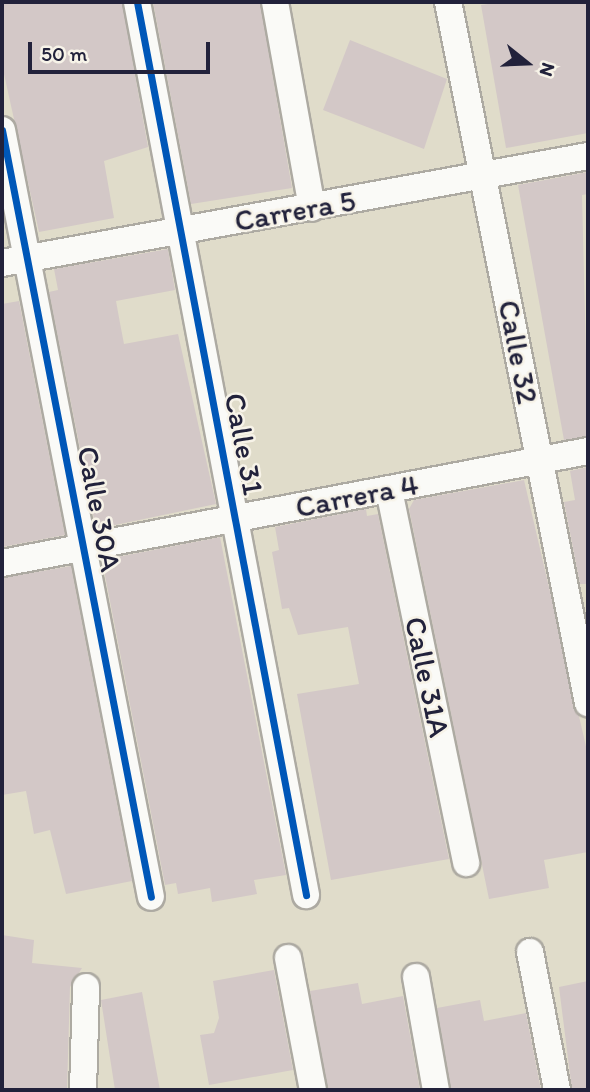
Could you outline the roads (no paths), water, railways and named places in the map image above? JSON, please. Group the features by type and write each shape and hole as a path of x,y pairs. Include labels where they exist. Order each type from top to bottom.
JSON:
{"street":[{"name":"Calle 31","path":"137,2 306,895"},
{"path":"275,2 312,208"},
{"name":"Calle 32","path":"448,2 588,703"},
{"name":"Calle 30A","path":"2,130 14,261 83,547 151,897"},
{"name":"Carrera 5","path":"14,261 588,156"},
{"name":"Carrera 4","path":"2,563 588,452"},
{"name":"Calle 31A","path":"389,490 466,863"},
{"path":"530,952 556,1090"},
{"path":"288,958 313,1090"},
{"path":"416,976 436,1090"},
{"path":"83,1090 86,987"}]}
